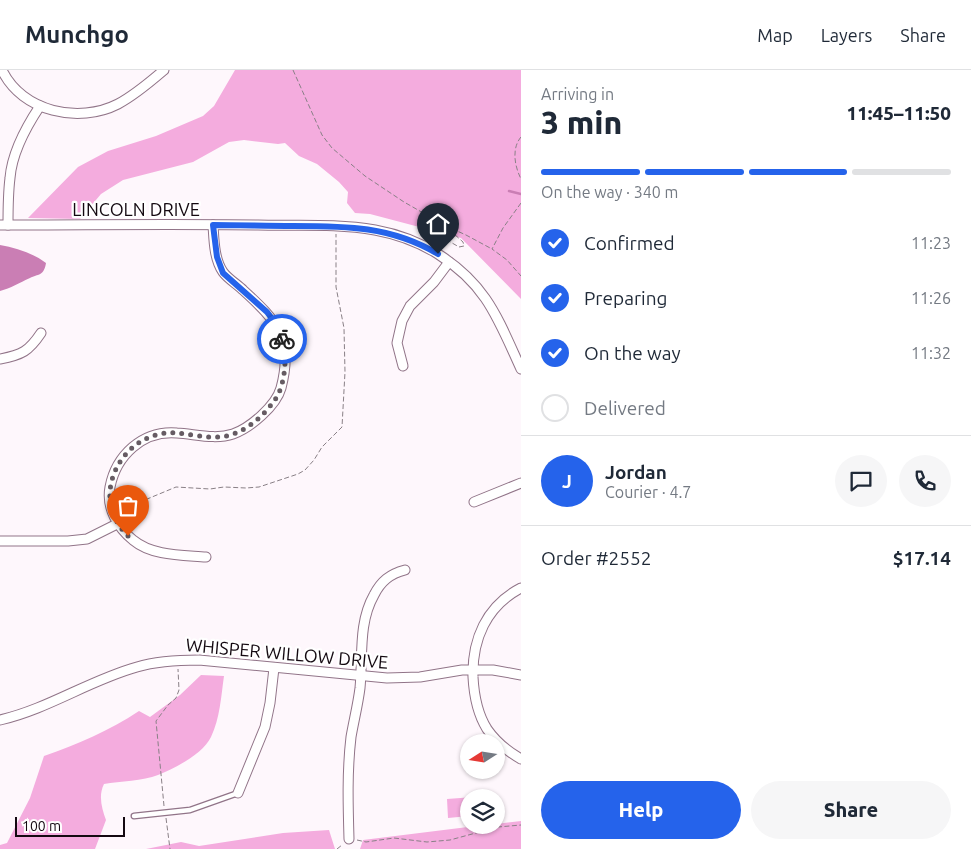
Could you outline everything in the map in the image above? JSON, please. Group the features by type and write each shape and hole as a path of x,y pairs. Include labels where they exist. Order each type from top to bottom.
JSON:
{"street":[{"path":"2,70 5,77 15,88 40,106 67,113 98,111 126,99 164,70"},
{"path":"4,225 13,164 23,133 40,106"},
{"name":"LINCOLN DRIVE","path":"4,225 337,226 366,228 392,233 438,254 479,289 502,324 521,368"},
{"path":"206,557 167,553 139,545 118,525 112,511 110,492 117,465 133,446 161,434 174,432 218,437 233,434 251,425 275,401 281,389 285,348 281,335 267,312 223,273 217,257 213,225"},
{"path":"403,366 397,343 402,321 410,306 434,282 449,262"},
{"path":"0,359 26,351 33,346 41,333"},
{"path":"474,502 521,482"},
{"path":"0,541 68,541 87,539 118,525"},
{"path":"349,839 349,764 360,676 363,631 374,594 393,573 405,570"},
{"path":"521,588 500,603 483,625 475,647 473,670 474,697 480,716 498,742 521,759"},
{"name":"WHISPER WILLOW DRIVE","path":"0,720 46,704 119,673 154,663 178,660 199,660 360,676 404,678 455,670 493,670 521,675"},
{"path":"238,793 265,727 274,668"}],"lane":[{"path":"134,816 190,810 238,793"}],"path":[{"path":"294,70 322,134 332,148 365,176 404,202 452,229 492,248 507,260 521,276"},
{"path":"521,137 516,146 515,160 516,169 521,180"},
{"path":"492,248 521,202"},
{"path":"118,525 127,520 134,507 140,502 176,487 210,489 259,487 298,474 305,470 322,447 342,427 345,372 344,328 336,287 335,243 337,226"},
{"path":"438,254 447,240 459,247 464,246 452,229"},
{"path":"170,849 156,721 168,704 176,698 180,690 178,660"},
{"path":"337,849 349,839 366,842 394,838 427,842 450,840 498,827 521,825"}],"shaded area":[{"path":"235,70 521,70 521,299 461,238 370,214 355,213 347,203 348,192 339,182 317,164 299,156 285,143 278,144 244,140 229,142 193,162 123,180 101,194 80,219 28,218 78,167 108,151 156,136 203,116 214,106"},
{"path":"0,245 36,256 46,263 44,270 38,275 0,291"},
{"path":"201,675 224,676 218,715 211,737 195,755 165,772 145,779 104,784 101,798 106,820 95,849 0,849 0,845 7,843 30,798 44,756 93,736 139,711 150,717 180,695"},
{"path":"460,798 460,817 448,818 447,799"},
{"path":"521,821 521,849 360,849 363,840 460,828 460,834 505,834 505,823"},
{"path":"329,830 335,849 146,849 181,842 199,846 283,833"}],"waterway":[{"path":"509,191 521,194"}],"way so far":[{"path":"128,536 119,526 112,511 110,492 112,477 123,457 133,446 161,434 174,432 218,437 233,434 251,425 275,401 281,389 285,360 285,348 282,339"}],"route":[{"path":"282,339 276,324 267,312 223,273 217,257 213,225 366,228 392,233 438,254"}]}
